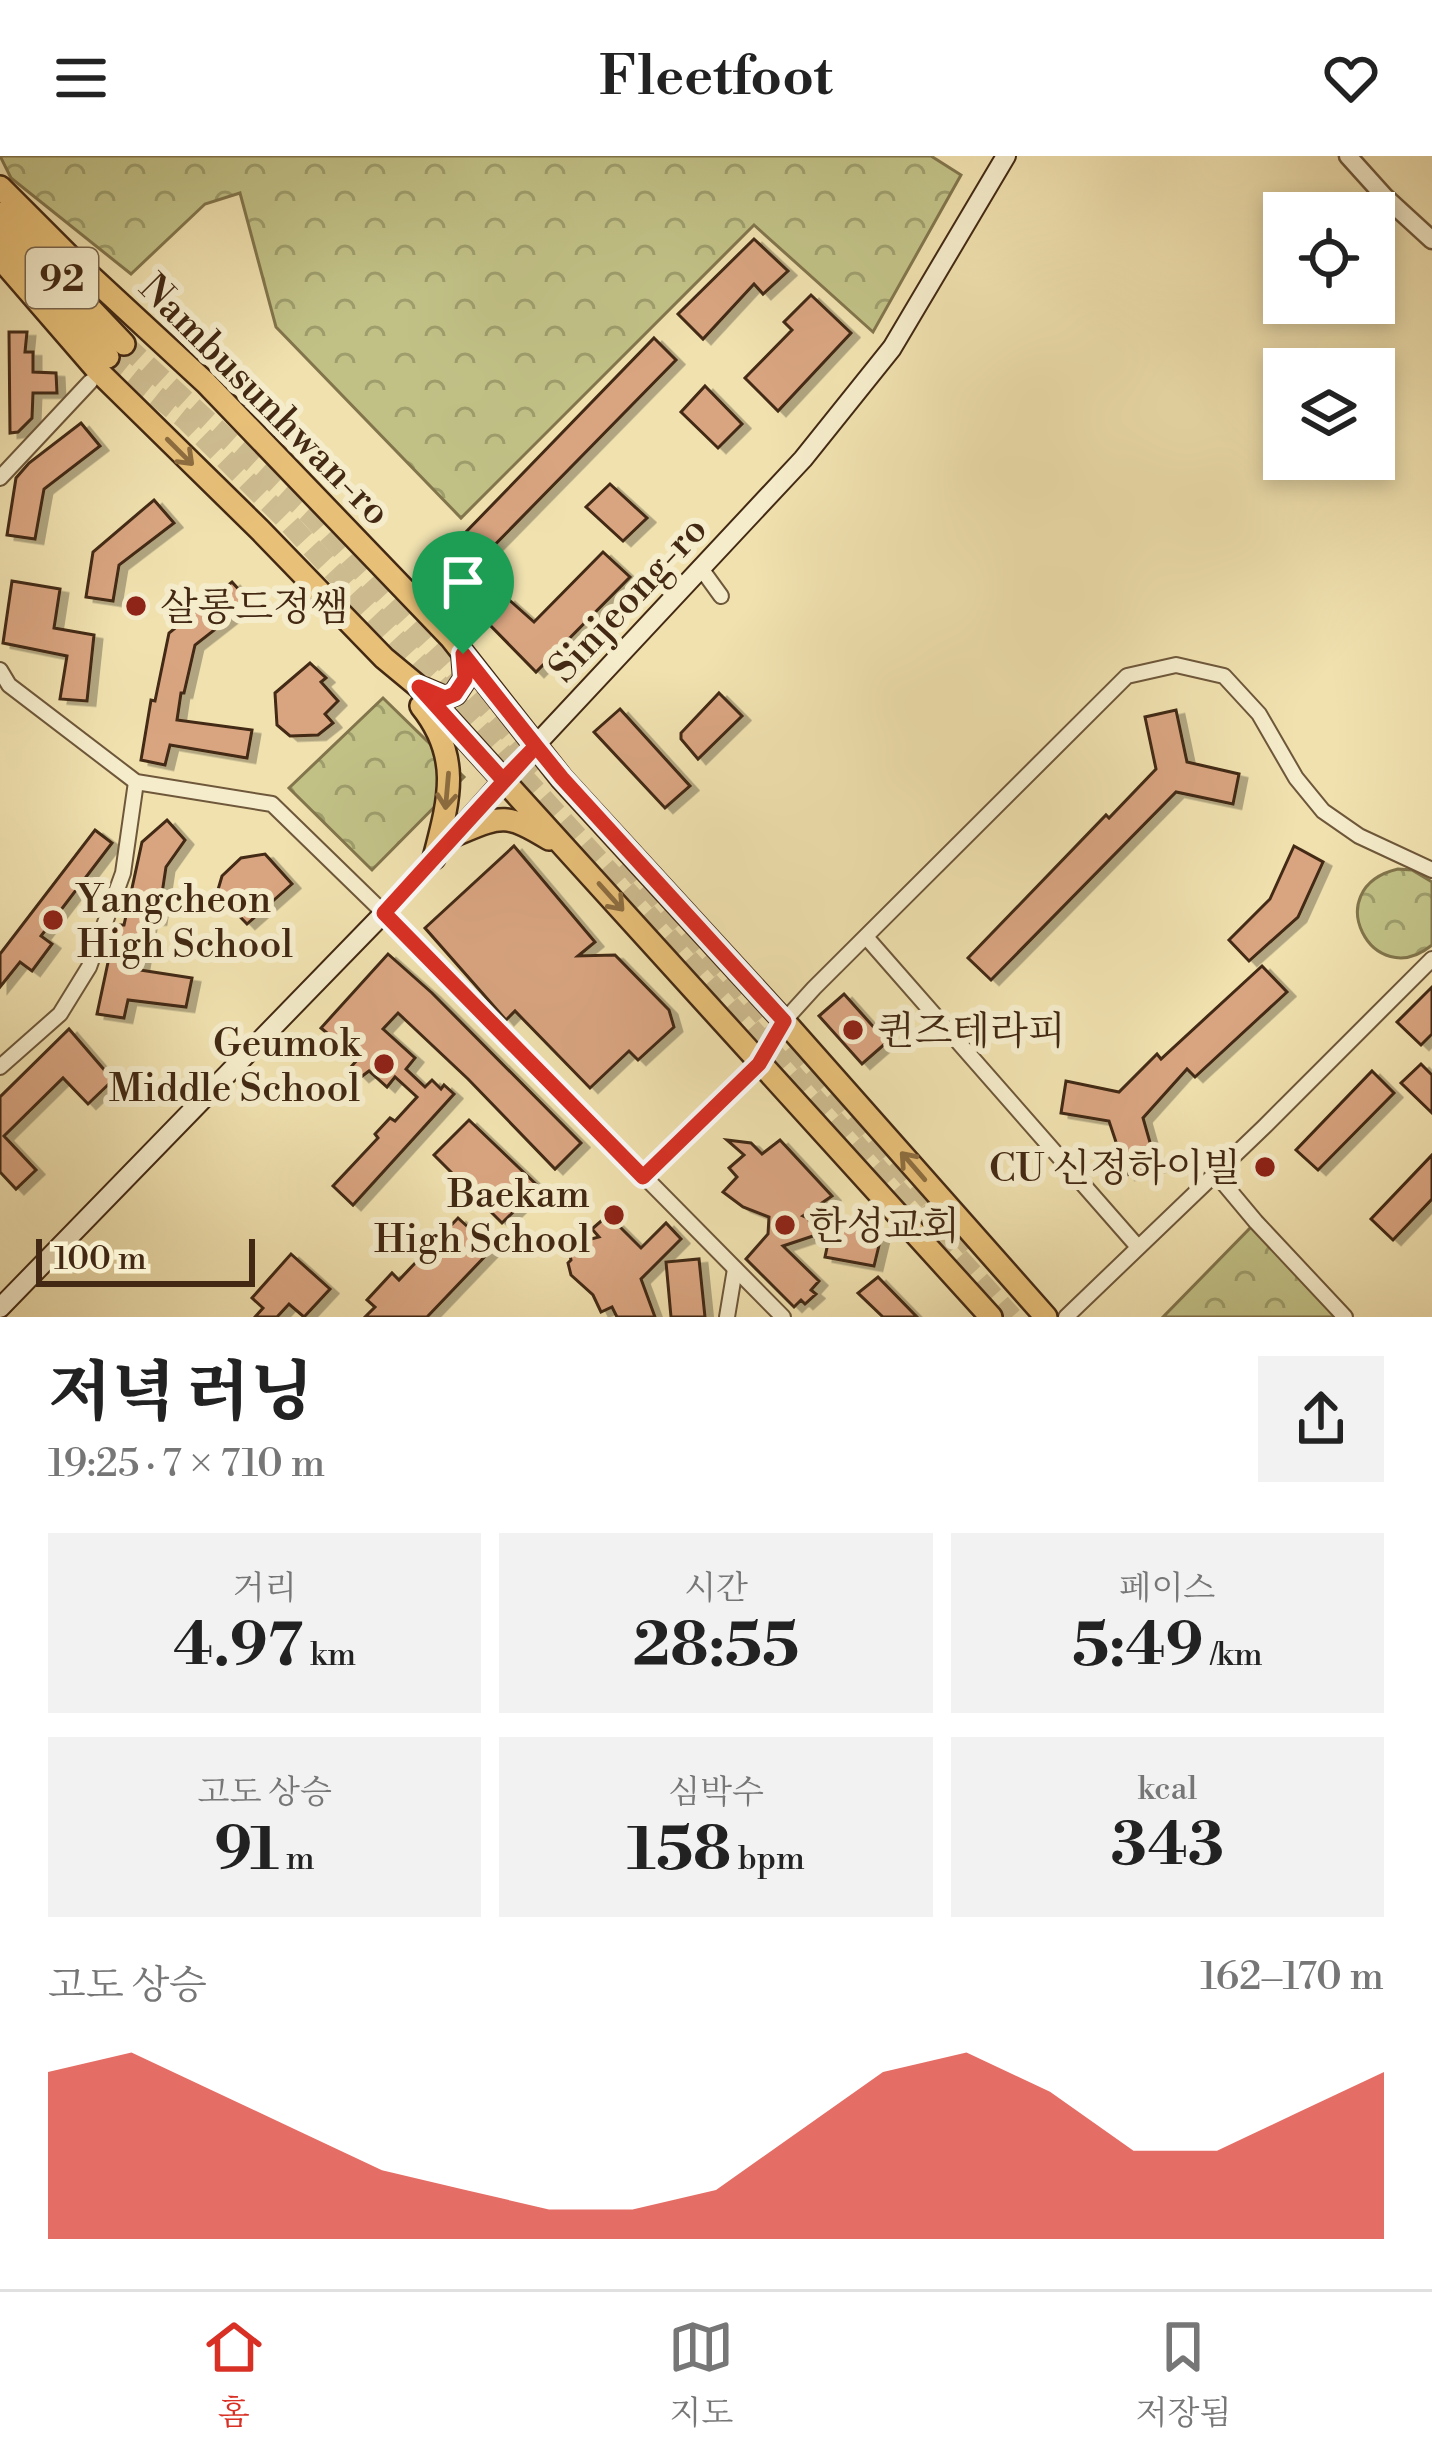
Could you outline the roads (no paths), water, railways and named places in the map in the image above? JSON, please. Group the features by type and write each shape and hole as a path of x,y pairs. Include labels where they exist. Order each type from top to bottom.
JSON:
{"main road":[{"name":"Sinjeong-ro","path":"0,1308 384,913 803,459 892,348 1006,156"},
{"name":"Nambusunhwan-ro","path":"0,187 206,382 451,638 562,778 1046,1317"},
{"name":"Nambusunhwan-ro","path":"0,213 116,351 0,236"},
{"path":"0,258 97,370 384,658 431,718 445,746 449,789 434,858"},
{"path":"419,687 445,698 455,694 465,679 463,654"},
{"path":"384,658 419,687 991,1317"},
{"path":"455,835 506,818 570,851"}],"street":[{"path":"1348,156 1432,240"},
{"path":"0,478 91,382"},
{"path":"700,567 722,596"},
{"path":"643,1177 759,1064 784,1021 814,988 1126,676 1176,665 1225,676 1258,714 1296,778 1323,811 1359,836 1432,870"},
{"path":"0,670 9,685 136,782 272,804 783,1317"},
{"path":"0,1066 60,1014 89,968 123,873 136,782"},
{"path":"867,938 1138,1247"},
{"path":"1066,1317 1432,958"},
{"path":"1214,1173 1345,1317"},
{"path":"727,1317 735,1269"}],"tunnel":[{"path":"124,344 311,516 541,767"},
{"path":"108,357 185,419 284,518 1012,1317"},
{"path":"625,862 977,1254"}],"place":[{"name":"살롱드정쌤","path":"136,606"},
{"name":"Yangcheon High School","path":"53,920"},
{"name":"퀸즈테라피","path":"853,1030"},
{"name":"Geumok Middle School","path":"384,1064"},
{"name":"CU 신정하이빌","path":"1265,1167"},
{"name":"Baekam High School","path":"614,1215"},
{"name":"한성교회","path":"785,1225"}]}
